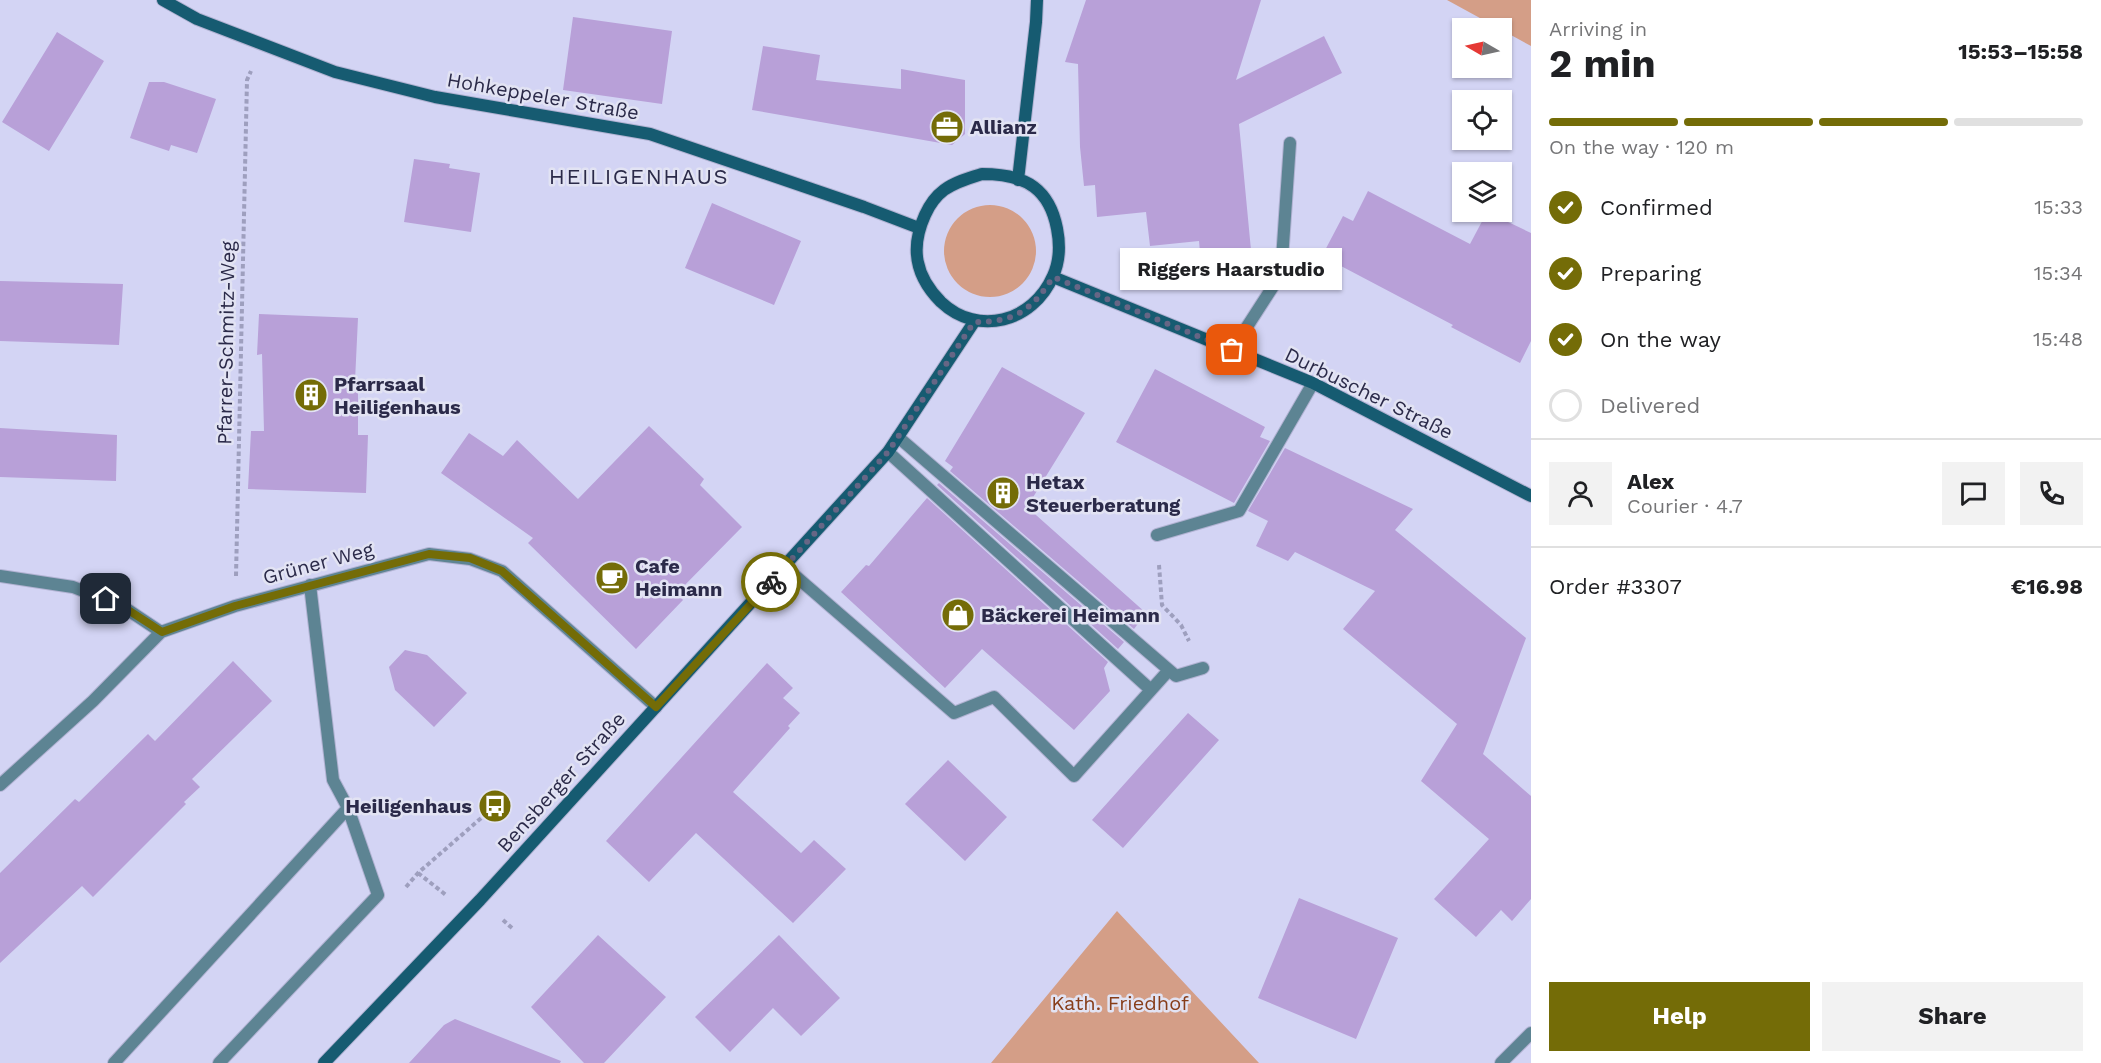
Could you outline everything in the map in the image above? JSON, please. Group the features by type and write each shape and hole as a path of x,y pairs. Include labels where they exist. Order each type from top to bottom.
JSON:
{"main road":[{"name":"Hohkeppeler Straße","path":"163,0 197,19 335,72 435,97 650,135 919,228"},
{"path":"1018,180 1037,0"},
{"path":"982,174 1000,174 1018,180 1035,188 1052,212 1057,230 1058,259 1053,277 1039,298 1020,313 1000,321 974,322 948,308 929,290 919,270 915,248 919,228 929,207 943,190 961,181 982,174"},
{"name":"Durbuscher Straße","path":"1053,277 1312,383 1531,496"},
{"name":"Bensberger Straße","path":"324,1063 480,900 888,452 974,322"}],"street":[{"path":"1232,350 1281,274 1290,143"},
{"path":"1157,535 1239,510 1312,383"},
{"path":"898,436 1176,676 1203,668"},
{"path":"888,452 1151,690"},
{"name":"Grüner Weg","path":"0,784 93,701 162,632 235,606 429,554 470,558 502,571 656,707"},
{"path":"785,567 954,713 994,697 1074,776 1169,670"},
{"path":"0,576 73,587 122,606 162,632"},
{"path":"219,1063 378,894 348,808 333,780 310,585"},
{"path":"114,1063 348,808"},
{"path":"1501,1063 1531,1033"}],"path":[{"name":"Pfarrer-Schmitz-Weg","path":"235,606 247,80"},
{"path":"1157,535 1162,605 1181,625"},
{"path":"401,892 418,873 495,806"}],"green space":[{"path":"1447,0 1531,0 1531,46 1512,36 1512,18 1480,18"},
{"path":"990,205 1008,208 1023,218 1033,233 1036,251 1033,269 1023,284 1008,294 990,297 972,294 957,284 947,269 944,251 947,233 957,218 972,208"},
{"name":"Kath. Friedhof","path":"1117,911 1259,1063 991,1063"}],"building":[{"path":"1086,0 1261,0 1236,80 1324,36 1342,73 1239,124 1253,271 1202,275 1199,241 1150,246 1146,212 1097,217 1095,185 1084,186 1080,147 1078,64 1065,62"},
{"path":"573,17 672,31 662,104 563,90"},
{"path":"57,32 104,61 49,151 2,122"},
{"path":"763,46 820,55 816,80 901,89 901,69 965,80 965,134 952,145 752,110"},
{"path":"149,82 164,82 216,99 197,153 171,145 169,151 130,138"},
{"path":"414,159 450,164 449,168 480,173 471,232 404,222"},
{"path":"1368,191 1470,244 1482,222 1508,222 1531,233 1531,341 1520,363 1322,256 1343,216 1353,221"},
{"path":"712,203 801,241 774,305 685,268"},
{"path":"0,281 123,284 119,345 0,341"},
{"name":"Pfarrsaal Heiligenhaus","path":"259,314 358,318 355,381 358,381 358,435 368,435 366,493 248,489 251,431 264,431 262,354 257,355"},
{"name":"Hetax Steuerberatung","path":"1002,367 1085,413 1027,507 1146,613 1134,629 950,471 953,467 945,461"},
{"path":"1155,369 1265,427 1260,437 1270,441 1234,503 1116,442"},
{"path":"649,426 704,479 700,485 742,527 677,593 683,600 636,649 528,543 533,538 441,473 469,433 503,456 517,440 578,499"},
{"path":"0,428 117,435 116,481 0,477"},
{"path":"1285,448 1413,509 1395,530 1526,638 1483,754 1531,796 1531,899 1512,921 1501,910 1476,937 1434,899 1489,839 1421,781 1457,724 1343,629 1375,591 1295,552 1288,561 1256,546 1268,521 1248,511"},
{"path":"939,483 1124,642 1118,649 937,485"},
{"name":"Bäckerei Heimann","path":"927,498 1108,662 1104,668 1110,691 1074,730 982,649 945,688 841,592 866,565 869,566"},
{"path":"405,650 427,655 467,693 434,727 395,690 389,667"},
{"path":"233,661 272,701 192,779 200,787 184,802 186,804 93,897 82,886 0,963 0,873 75,799 79,802 148,734 155,741"},
{"path":"767,663 793,688 783,698 800,713 788,726 790,728 733,792 801,853 814,840 846,869 793,923 696,833 649,882 606,841"},
{"path":"1188,713 1219,740 1123,848 1092,820"},
{"path":"948,760 1007,817 965,861 905,804"},
{"path":"1299,898 1398,938 1356,1039 1258,998"},
{"path":"598,935 666,997 604,1063 584,1063 531,1007"},
{"path":"779,935 840,998 801,1036 773,1008 730,1052 695,1017"},
{"path":"455,1019 561,1061 560,1063 409,1063 444,1025"}],"way so far":[{"path":"771,582 888,452 974,322 1000,321 1020,313 1039,298 1053,277 1232,350"}],"place":[{"name":"Allianz","path":"947,127"},
{"name":"Riggers Haarstudio","path":"1232,350"},
{"name":"Pfarrsaal Heiligenhaus","path":"311,395"},
{"name":"Hetax Steuerberatung","path":"1003,493"},
{"name":"Cafe Heimann","path":"612,578"},
{"name":"Bäckerei Heimann","path":"958,615"},
{"name":"Heiligenhaus","path":"495,806"}],"district":[{"name":"HEILIGENHAUS","path":"639,176"}],"route":[{"path":"106,599 122,606 162,632 235,606 429,554 470,558 502,571 656,707 771,582"}]}
